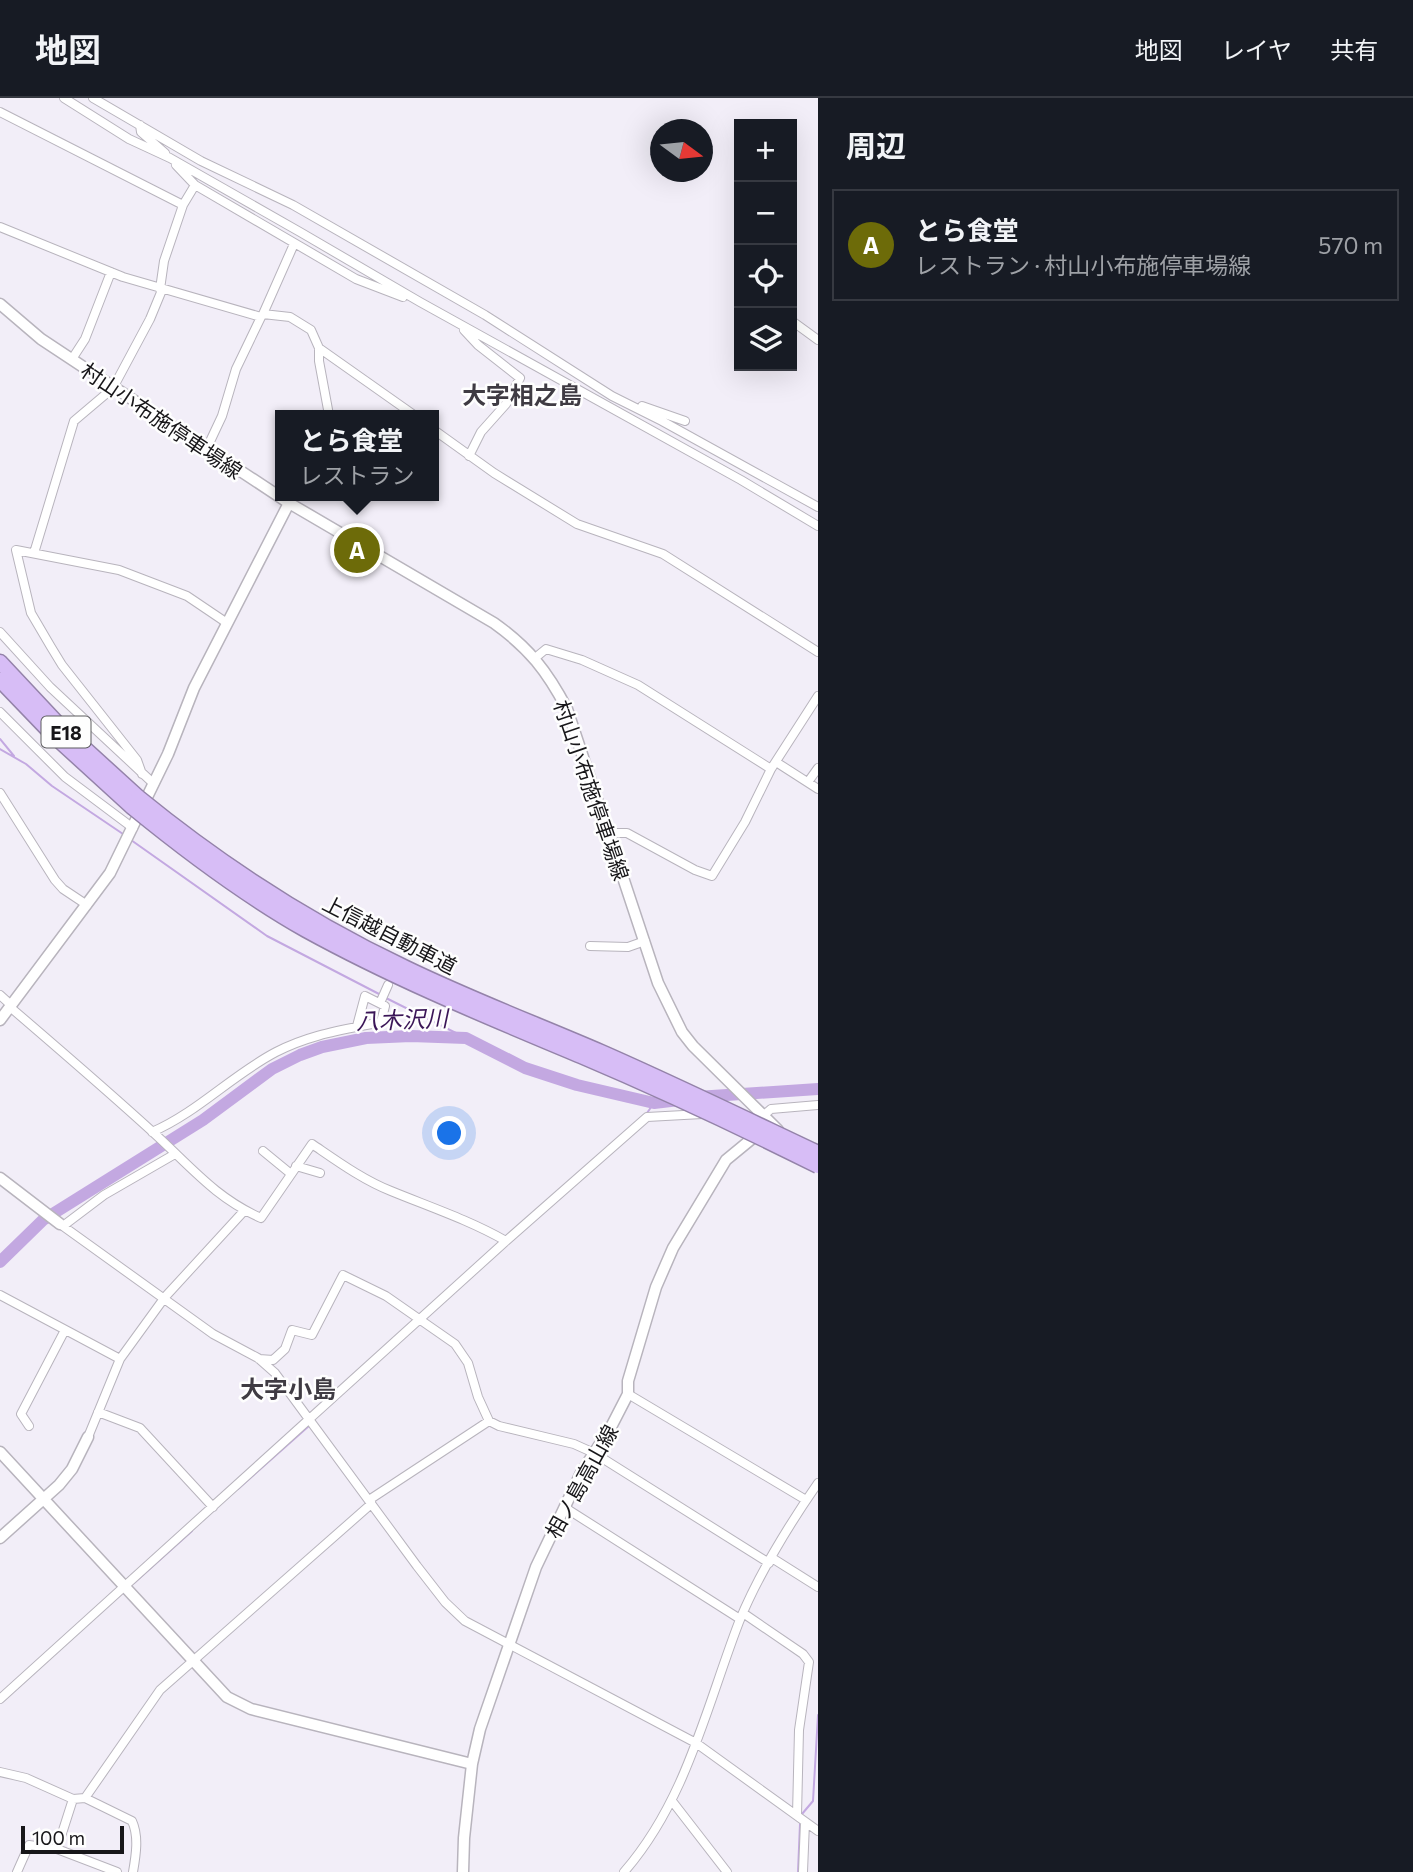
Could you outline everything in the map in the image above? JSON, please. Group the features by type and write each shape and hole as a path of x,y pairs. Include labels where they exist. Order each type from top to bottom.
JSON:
{"highway":[{"name":"上信越自動車道","path":"0,662 135,802 309,917 361,946 441,984 652,1074 818,1153"},
{"name":"上信越自動車道","path":"0,680 52,734 215,871 283,916 425,990 627,1076 818,1167"}],"main road":[{"name":"村山小布施停車場線","path":"0,304 24,327 113,388 206,450 275,490"},
{"path":"0,1020 110,873 154,784 194,688 290,501"},
{"name":"村山小布施停車場線","path":"294,501 494,623 535,658 551,678 567,709 658,984 682,1032 771,1125 818,1167"},
{"name":"相ノ島高山線","path":"463,1872 471,1765 480,1729 536,1567 564,1507 628,1394 628,1381 656,1287 673,1248 726,1160 771,1125"},
{"path":"0,1178 62,1225"},
{"path":"0,1538 43,1500 72,1469 88,1437"},
{"path":"0,1452 227,1698 251,1709 471,1765"}],"street":[{"path":"64,98 129,139 170,158 818,526"},
{"path":"93,98 201,160 293,205 485,315 612,396 818,507"},
{"path":"0,112 183,205"},
{"path":"140,125 141,132 195,185 356,279 420,302"},
{"path":"34,553 74,421 113,388 150,319 161,289 164,261 183,205 195,185"},
{"path":"0,227 111,272 161,289 262,315 290,317 311,330 319,348 328,410"},
{"path":"206,450 222,416 236,369 294,244"},
{"path":"72,359 85,339 111,272"},
{"path":"458,323 478,345 520,377 506,404 481,432 469,456"},
{"path":"797,325 818,340"},
{"path":"319,348 407,410"},
{"path":"569,386 612,396 685,421"},
{"path":"439,434 469,456 577,524 663,554 818,652"},
{"path":"142,774 137,760 62,665 32,612 16,550 119,570 187,596 227,623"},
{"path":"0,632 50,687 154,784"},
{"path":"535,658 546,649 563,652 639,685 818,789"},
{"path":"608,833 627,833 695,870 712,876 745,822 774,765 818,696"},
{"path":"0,712 65,777 132,830"},
{"path":"808,782 818,768"},
{"path":"0,793 55,880 63,889 87,905"},
{"path":"590,946 628,947 645,941"},
{"path":"380,1003 388,985"},
{"path":"0,995 154,1133 210,1188 244,1211 261,1218 312,1144 352,1171 389,1191 429,1205 506,1241"},
{"path":"154,1133 275,1053 324,1032 380,1022 385,1006 365,996 357,1026"},
{"path":"0,1699 420,1318 648,1117 759,1112 818,1105"},
{"path":"799,1150 818,1148"},
{"path":"262,1151 293,1170 320,1173"},
{"path":"175,1154 104,1195 62,1225 214,1334 258,1358 275,1373 310,1418 370,1505 445,1602 465,1621 696,1744 818,1831"},
{"path":"88,1437 120,1359 165,1297 244,1211"},
{"path":"258,1358 272,1360 285,1349 292,1330 312,1335 343,1275 386,1296 455,1344 468,1363 478,1397 489,1420 499,1426 574,1444 594,1453 818,1587"},
{"path":"0,1295 120,1359"},
{"path":"29,1426 21,1414 65,1329"},
{"path":"628,1394 817,1503"},
{"path":"98,1412 140,1428 213,1507"},
{"path":"85,1798 160,1690 370,1505 372,1498 489,1420"},
{"path":"624,1872 642,1851 672,1801 696,1744 742,1616 771,1560 818,1483"},
{"path":"564,1507 803,1654 809,1662 799,1730 797,1815"},
{"path":"0,1772 26,1778 73,1799 85,1798 132,1821 135,1826 136,1850 133,1872"},
{"path":"57,1849 73,1799"},
{"path":"672,1801 727,1872"},
{"path":"803,1872 805,1822"},
{"path":"18,1872 29,1845 57,1849 117,1872"}],"waterway":[{"path":"0,739 14,756"},
{"path":"0,749 26,764 52,786 123,834"},
{"path":"131,840 267,936 381,995"},
{"path":"386,998 466,1038"},
{"name":"八木沢川","path":"0,1262 43,1220 203,1120 272,1069 322,1047 366,1038 466,1038 525,1068 577,1085 654,1103 679,1100"},
{"name":"八木沢川","path":"697,1097 818,1089"},
{"path":"647,1113 654,1103"},
{"path":"238,1489 310,1425"},
{"path":"134,1583 192,1531"},
{"path":"802,1814 813,1801 818,1715"},
{"path":"798,1872 800,1824"}],"place":[{"name":"とら食堂","path":"357,550"}],"district":[{"name":"大字相之島","path":"522,394"},
{"name":"大字小島","path":"288,1388"}]}
